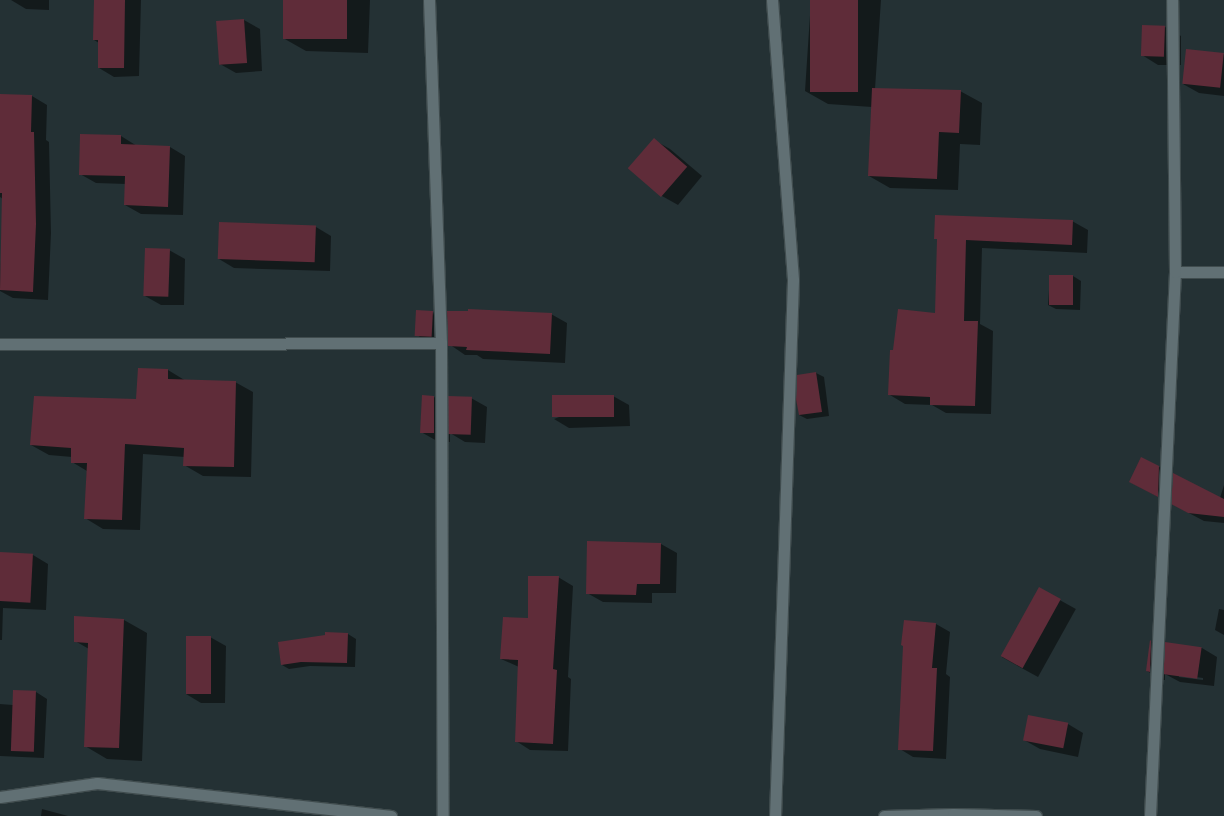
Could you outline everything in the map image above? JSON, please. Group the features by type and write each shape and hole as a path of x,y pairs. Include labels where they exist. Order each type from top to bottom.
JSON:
{"street":[{"path":"429,0 441,342 443,816"},
{"path":"772,0 793,280 776,816"},
{"path":"1150,816 1175,272 1172,0"},
{"path":"1175,272 1224,272"},
{"path":"0,344 441,342"},
{"path":"0,797 97,783 391,816"},
{"path":"884,816 953,814 1036,816"}],"building":[{"path":"94,0 125,0 124,68 98,68 98,40 93,40"},
{"path":"283,0 347,0 347,39 283,39"},
{"path":"810,0 858,0 858,92 810,92"},
{"path":"244,19 247,63 219,65 216,21"},
{"path":"1142,25 1165,26 1164,57 1141,56"},
{"path":"1186,49 1224,53 1220,88 1182,84"},
{"path":"872,88 961,90 959,133 939,132 937,179 868,176"},
{"path":"0,94 32,95 31,132 34,132 36,224 33,292 0,290 2,193 0,193"},
{"path":"80,134 121,135 121,144 170,146 168,207 124,205 125,176 79,175"},
{"path":"654,138 687,167 661,197 628,168"},
{"path":"935,215 1073,220 1072,245 966,240 964,321 978,321 975,406 930,405 930,397 888,395 890,350 893,350 898,309 935,313 937,239 934,239"},
{"path":"219,222 316,225 315,262 218,259"},
{"path":"145,248 170,249 168,297 143,296"},
{"path":"1049,275 1073,275 1073,305 1049,305"},
{"path":"468,309 552,313 550,354 466,350 467,347 448,346 447,311 468,311"},
{"path":"416,310 433,311 432,337 415,336"},
{"path":"138,368 168,369 168,379 236,381 234,467 183,466 184,448 125,444 122,520 84,519 87,463 71,463 71,448 30,445 34,396 136,399"},
{"path":"816,372 822,412 799,415 796,399 797,375"},
{"path":"422,395 434,396 434,433 420,433"},
{"path":"552,395 614,395 614,417 552,417"},
{"path":"448,396 472,397 471,435 447,434"},
{"path":"1141,457 1159,466 1158,497 1129,482"},
{"path":"1173,473 1224,499 1224,517 1188,513 1171,504"},
{"path":"587,541 661,543 660,584 637,584 636,595 586,594"},
{"path":"0,552 33,554 30,603 0,601"},
{"path":"528,576 559,576 553,669 557,670 553,744 515,742 518,660 500,659 503,617 528,618"},
{"path":"1039,587 1061,599 1023,668 1001,656"},
{"path":"74,616 124,619 119,748 84,747 88,643 74,642"},
{"path":"904,620 936,623 932,668 937,668 933,751 898,750 903,646 901,645"},
{"path":"325,632 348,633 347,663 301,662 281,665 278,642 325,635"},
{"path":"186,636 211,636 211,694 186,694"},
{"path":"1150,640 1151,641 1150,672 1146,671"},
{"path":"1165,642 1202,647 1197,679 1161,674"},
{"path":"13,690 36,691 34,752 11,751"},
{"path":"1028,715 1068,723 1063,748 1023,741"}]}
